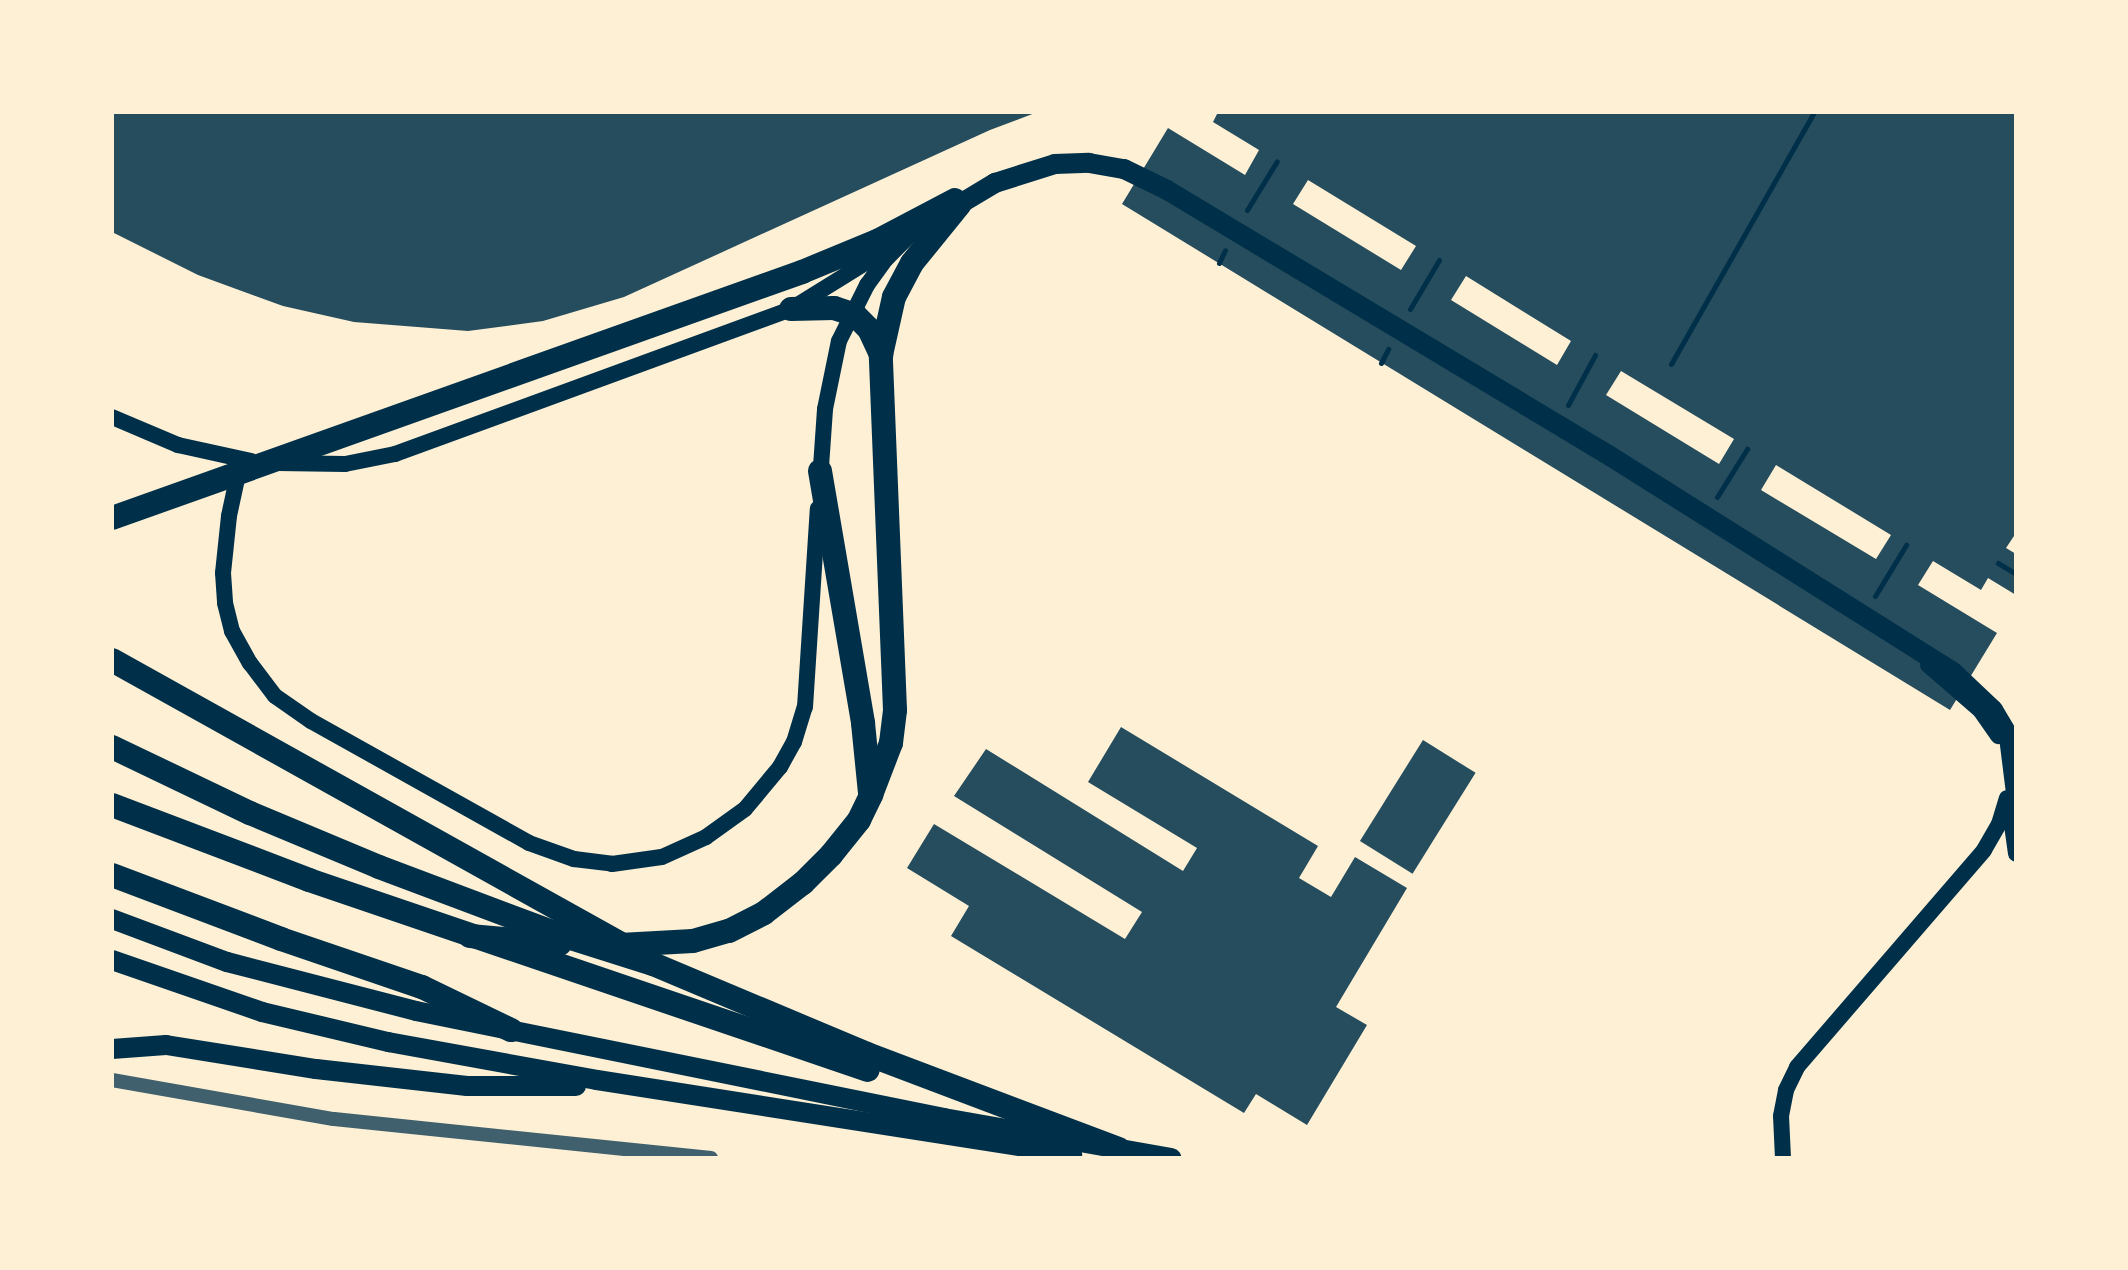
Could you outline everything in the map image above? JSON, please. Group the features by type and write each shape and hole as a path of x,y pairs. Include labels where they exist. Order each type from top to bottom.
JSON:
{"highway":[{"path":"470,936 569,944 657,945 729,931 764,913 803,883 845,839 871,795 891,743 895,710 881,355 894,297 912,263 958,202"},
{"path":"112,518 802,272 877,241 958,202"},
{"path":"791,309 834,308 855,315 869,329 881,355"},
{"path":"820,471 864,734 871,795"},
{"path":"112,660 566,911 653,964"},
{"path":"112,747 250,813 379,867 552,932 653,964 824,1037 1124,1153"},
{"path":"112,805 250,859 470,936 1124,1153"},
{"path":"112,875 235,922 422,987 511,1030"}],"main road":[{"path":"112,417 178,445 241,460 297,465 345,464 395,454 791,309 958,202 995,183 1055,164 1089,163 1124,169 1167,190 1558,423 1953,672 1993,710 2009,737 2016,793 2011,818 2016,854"},
{"path":"241,460 229,516 223,573 225,603 232,631 250,663 275,696 311,721 529,843 574,859 612,864 662,857 706,837 745,809 780,767 794,742 805,707 808,678 820,471 829,379 839,341 852,310 886,259 925,220 993,183 1065,168 1094,169 1123,177 1170,199 1866,622 1934,670 1980,710 1995,729 2008,772 1999,824 1984,850 1797,1067 1786,1090 1781,1116 1784,1158"},
{"path":"1784,1158 1784,1101 1792,1074 1813,1043 2011,818"},
{"path":"112,919 192,951 277,977 511,1030 1124,1153 1172,1158"},
{"path":"112,960 216,998 297,1021 450,1054 1096,1158"},
{"path":"112,1049 166,1045 316,1069 467,1086 640,1087"}],"street":[{"path":"112,1080 334,1119 711,1158"}],"path":[{"path":"1671,364 1814,112"},
{"path":"1558,423 1595,355"},
{"path":"1705,515 1747,449"},
{"path":"1864,614 1906,545"},
{"path":"1998,563 2016,574"}],"building":[{"path":"112,112 1035,113 990,130 624,297 543,321 468,331 354,322 283,306 198,275 112,232"},
{"path":"1218,112 2016,112 2016,533 2006,548 2016,554 2016,595 1988,578 1981,590 1933,561 1918,585 1997,633 1950,710 1122,204 1168,128 1245,175 1259,150 1213,122","holes":["1308,180 1416,246 1401,270 1293,204","1466,276 1571,341 1557,365 1451,300","1621,371 1734,439 1719,464 1606,395","1776,465 1891,535 1876,559 1761,490"]},
{"path":"1121,727 1318,846 1299,878 1331,897 1355,857 1407,888 1336,1007 1367,1025 1307,1125 1256,1094 1244,1113 951,936 969,906 907,868 934,824 1125,939 1142,912 954,796 986,749 1183,871 1197,848 1088,782"},
{"path":"1423,740 1476,773 1413,874 1360,841"}]}
